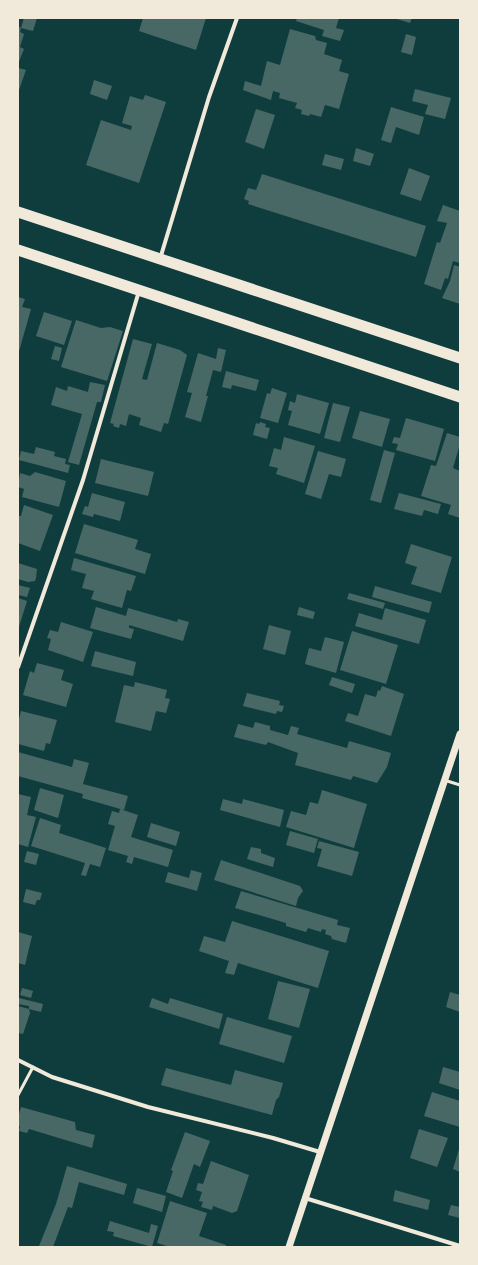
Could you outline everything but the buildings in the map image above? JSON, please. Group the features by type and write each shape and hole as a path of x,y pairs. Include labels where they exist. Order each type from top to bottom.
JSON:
{"highway":[{"path":"18,212 460,358"},
{"path":"18,250 460,397"}],"street":[{"path":"160,259 209,97 237,18"},
{"path":"18,667 83,480 139,290"},
{"path":"289,1247 460,734"},
{"path":"18,1060 52,1077 148,1107 273,1138 320,1152"},
{"path":"305,1198 460,1246"}],"lane":[{"path":"444,780 460,785"},
{"path":"18,1095 32,1067"}]}
